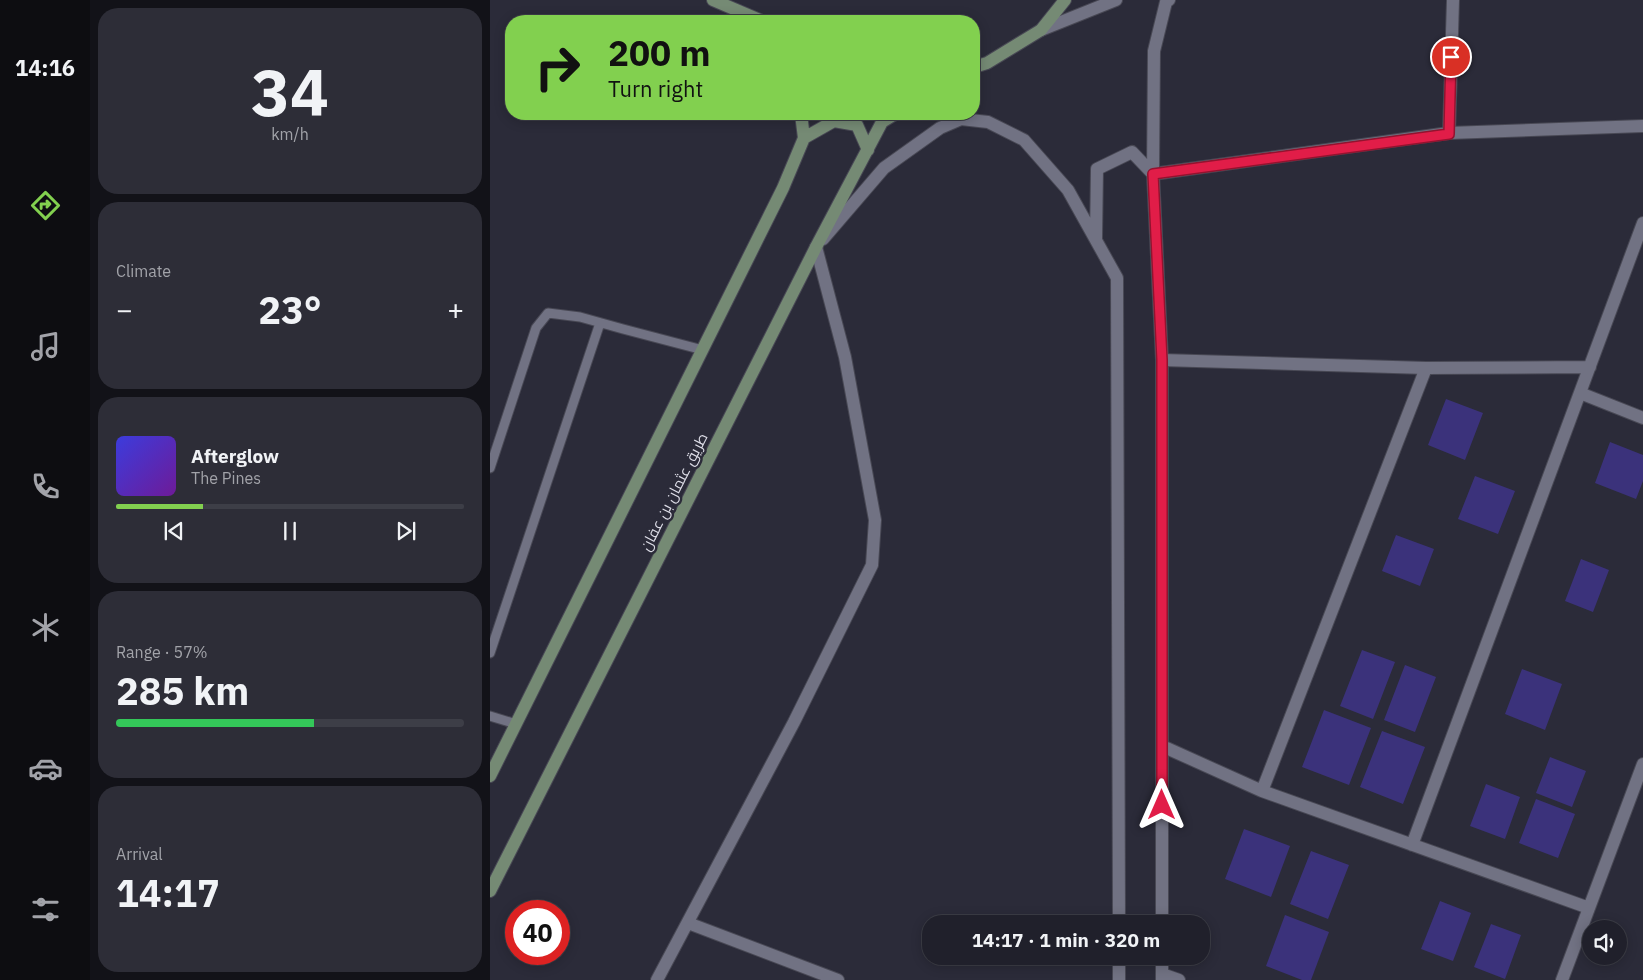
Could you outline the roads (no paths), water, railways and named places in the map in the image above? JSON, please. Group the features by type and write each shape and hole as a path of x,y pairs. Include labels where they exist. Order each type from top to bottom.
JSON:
{"main road":[{"path":"713,0 744,15"},
{"path":"980,66 987,64 1041,30 1065,0"},
{"path":"490,776 783,188 804,138 802,120"},
{"name":"طريق عثمان بن عفان","path":"490,891 816,247 882,122 885,120"},
{"path":"804,138 834,121 857,125 868,150"}],"street":[{"path":"1041,30 1116,0"},
{"path":"1162,915 1162,360 1153,174 1154,52 1166,2 1169,0"},
{"path":"1449,134 1453,0"},
{"path":"657,980 794,722 872,565 875,520 845,357 816,247 884,168 940,128 959,120"},
{"path":"970,120 988,122 1024,140 1068,190 1117,278 1119,915"},
{"path":"1153,174 1449,134 1643,126"},
{"path":"1096,240 1097,169 1132,152 1153,174"},
{"path":"1412,845 1643,223"},
{"path":"1162,360 1426,368 1590,367"},
{"path":"1262,791 1426,368"},
{"path":"1580,393 1643,418"},
{"path":"1162,746 1262,791 1589,908"},
{"path":"1562,980 1643,764"},
{"path":"688,923 838,980"},
{"path":"1119,965 1119,980"},
{"path":"1162,977 1179,980"}],"lane":[{"path":"490,468 536,328 548,313 580,317 703,350"},
{"path":"490,653 600,323"},
{"path":"490,716 516,724"}]}
